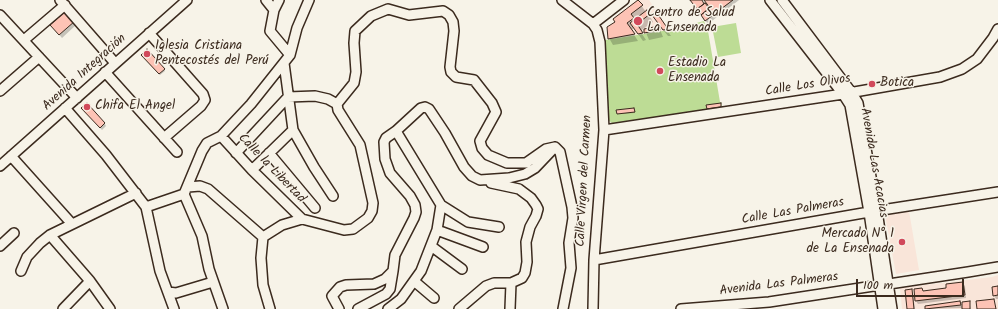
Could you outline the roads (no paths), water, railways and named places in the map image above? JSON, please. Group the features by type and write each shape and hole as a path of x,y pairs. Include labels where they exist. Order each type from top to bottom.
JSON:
{"street":[{"path":"266,0 274,10"},
{"path":"279,0 274,10 270,31 290,55"},
{"path":"223,309 209,269 202,236 186,190 202,151 207,143 222,136 252,104 290,55 297,28 309,0"},
{"path":"562,0 593,24 624,0"},
{"name":"Avenida Las Acacias","path":"770,0 848,94"},
{"name":"Avenida Las Acacias","path":"782,0 848,94 873,212 885,284 892,309"},
{"path":"24,40 62,2 115,63"},
{"name":"Avenida Integración","path":"0,166 149,33 180,2"},
{"path":"270,309 263,285 260,258 263,237 282,225 302,219 344,230 353,228 368,218 372,211 373,202 362,150 338,110 337,104 354,83 356,72 354,43 355,31 371,16 388,9 409,14 442,12 449,15 453,22 454,31 450,67 451,72 456,77 474,80 492,104 496,112 480,141 488,155 516,164 526,163 546,149 555,147"},
{"path":"0,14 77,98"},
{"name":"Calle Virgen del Carmen","path":"593,24 597,30 600,42 604,130 594,260 593,309"},
{"name":"Calle Los Olivos","path":"604,130 848,94 940,76 962,69 977,59 998,29"},
{"path":"149,33 203,94 204,100 201,106 164,138"},
{"path":"0,91 39,57"},
{"path":"284,63 293,130 333,196"},
{"path":"106,72 176,152"},
{"path":"236,153 288,97 315,96 328,99 337,104"},
{"path":"358,309 386,294 390,289 396,255 416,212 415,205 410,196 390,173 386,159 384,142 386,138 425,106 429,109 464,166 472,176 480,180 518,189 531,198 538,209 530,227 526,242 527,262 525,273 522,278 511,283 494,283 486,286 459,309"},
{"path":"65,108 106,155 146,207 160,271 174,309"},
{"path":"252,170 293,130"},
{"path":"396,131 441,204 468,222 499,227"},
{"name":"Calle la Libertad","path":"222,136 252,170 302,219"},
{"path":"480,180 509,178 525,174 535,168 555,147"},
{"path":"555,147 560,152 573,218 569,243 571,268 563,309"},
{"path":"269,153 315,208"},
{"path":"11,156 72,224"},
{"path":"146,207 186,190 200,186 208,189 263,237"},
{"name":"Calle Las Palmeras","path":"594,260 998,192"},
{"path":"21,270 27,257 50,235 136,193"},
{"path":"389,309 401,299 421,271 437,230 441,204"},
{"path":"437,230 483,247"},
{"path":"0,246 14,233"},
{"path":"50,235 90,281 110,309"},
{"path":"431,246 462,269"},
{"name":"Avenida Las Palmeras","path":"681,309 770,305 885,284 998,267"},
{"path":"339,309 332,296 340,287 346,285 374,284 385,279 393,271"},
{"path":"63,309 90,281"},
{"path":"414,281 434,298"},
{"path":"168,292 176,293 213,282"},
{"path":"510,309 511,283"},
{"name":"Avenida Las Acacias","path":"883,309 885,284"}],"place":[{"name":"Centro de Salud La Ensenada","path":"638,21"},
{"name":"Iglesia Cristiana Pentecostés del Perú","path":"147,54"},
{"name":"Estadio La Ensenada","path":"660,71"},
{"name":"Botica","path":"872,84"},
{"name":"Chifa El Angel","path":"87,107"},
{"name":"Mercado N° 1 de La Ensenada","path":"902,242"}]}
